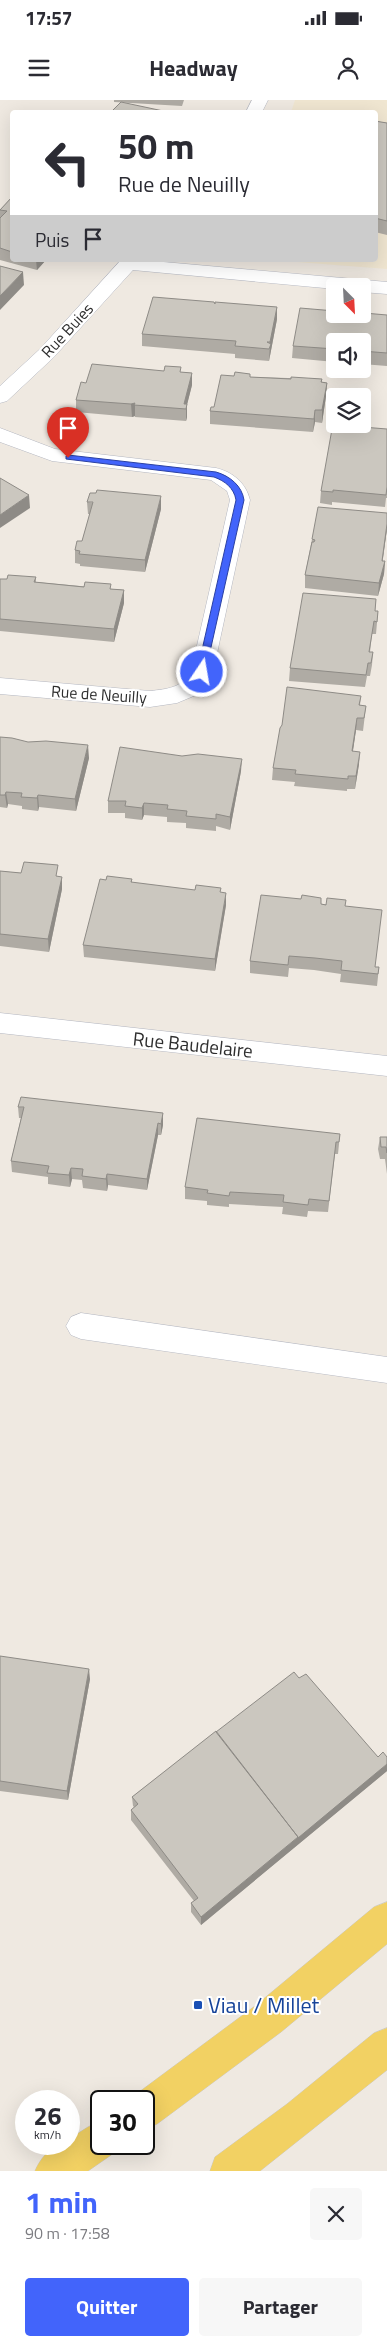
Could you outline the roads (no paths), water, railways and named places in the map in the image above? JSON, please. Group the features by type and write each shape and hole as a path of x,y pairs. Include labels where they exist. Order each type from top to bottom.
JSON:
{"main road":[{"path":"155,2103 209,2065 309,1988 387,1920"},
{"path":"229,2171 300,2117 387,2046"},
{"path":"54,2171 90,2147"}],"street":[{"path":"130,262 184,271 387,288"},
{"name":"Rue Buies","path":"0,397 47,353 130,262"},
{"name":"Rue de Neuilly","path":"0,434 17,443 52,455 216,474 235,486 240,500 202,672 196,683 188,690 177,695 150,699 0,686"},
{"name":"Rue Baudelaire","path":"0,1023 387,1066"},
{"path":"81,1326 387,1370"}],"place":[{"name":"Viau / Millet","path":"198,2005"}]}
